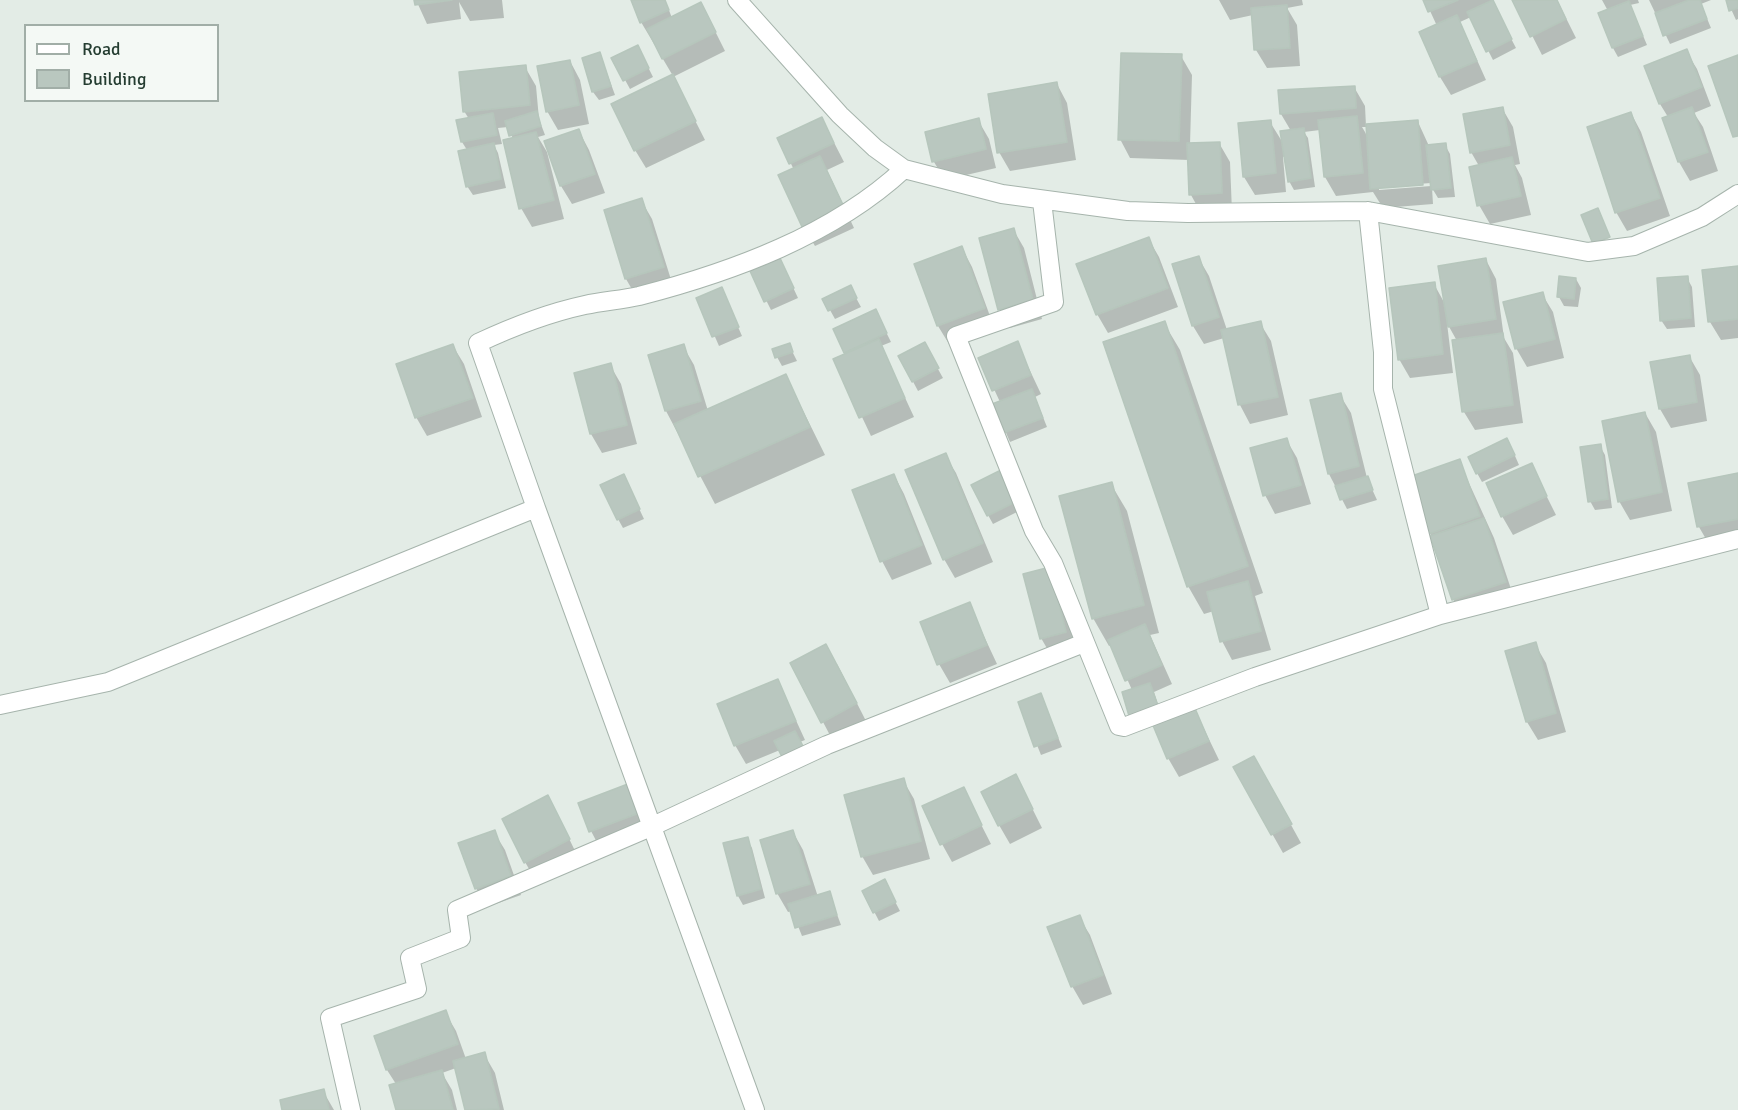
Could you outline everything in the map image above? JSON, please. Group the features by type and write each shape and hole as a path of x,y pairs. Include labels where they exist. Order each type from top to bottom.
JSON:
{"street":[{"path":"737,0 840,115 875,148 904,169 940,180 1042,201 1128,211 1188,213 1368,211 1588,252 1634,246 1702,218 1738,194"},
{"path":"755,1110 478,343 538,318 585,305 636,296 723,270 793,240 849,211 884,188 904,169"},
{"path":"1042,201 1054,302 956,336 1034,531 1053,563 1119,726 1124,727 1255,677 1440,615 1738,539"},
{"path":"1368,211 1383,352 1383,389 1440,615"},
{"path":"0,705 108,682 536,508"},
{"path":"351,1110 330,1018 417,989 410,958 461,938 457,910 653,826 827,745 1084,643"}],"building":[{"path":"414,0 452,0 415,5"},
{"path":"631,0 665,0 669,10 640,23"},
{"path":"1423,0 1458,0 1428,12"},
{"path":"1493,0 1512,39 1486,52 1467,12"},
{"path":"1512,0 1557,0 1566,19 1530,37"},
{"path":"1689,0 1700,0 1707,19 1663,36 1655,13"},
{"path":"1726,0 1738,0 1738,8 1729,11"},
{"path":"1629,1 1643,36 1612,48 1598,13"},
{"path":"701,2 716,32 662,59 647,29"},
{"path":"1287,5 1290,48 1254,50 1251,8"},
{"path":"1457,15 1477,61 1439,77 1419,32"},
{"path":"638,45 649,68 623,81 611,58"},
{"path":"1687,49 1702,87 1659,104 1644,66"},
{"path":"600,52 611,86 592,92 582,58"},
{"path":"1121,53 1182,54 1179,141 1118,140"},
{"path":"1738,55 1738,136 1733,137 1708,66"},
{"path":"570,60 579,105 546,112 537,66"},
{"path":"526,65 530,105 463,112 459,72"},
{"path":"673,74 696,121 634,151 611,104"},
{"path":"1057,82 1067,142 997,153 988,94"},
{"path":"1355,86 1356,108 1280,114 1278,90"},
{"path":"1503,107 1510,145 1470,153 1463,114"},
{"path":"1692,107 1708,152 1678,162 1662,118"},
{"path":"537,111 541,126 509,136 505,121"},
{"path":"1631,112 1660,198 1615,213 1587,127"},
{"path":"493,113 497,135 461,142 456,120"},
{"path":"1357,116 1363,173 1324,177 1318,120"},
{"path":"822,117 834,143 789,164 777,138"},
{"path":"979,118 986,149 932,162 925,132"},
{"path":"1271,120 1276,173 1243,177 1238,123"},
{"path":"1418,120 1423,185 1370,189 1366,124"},
{"path":"1304,128 1311,178 1288,182 1280,131"},
{"path":"579,129 595,174 560,186 544,141"},
{"path":"536,132 554,200 519,209 503,140"},
{"path":"1220,142 1222,193 1189,195 1187,143"},
{"path":"494,143 501,179 466,187 458,151"},
{"path":"1446,143 1451,188 1431,190 1426,145"},
{"path":"820,156 845,209 803,229 778,175"},
{"path":"1512,157 1521,196 1477,206 1469,167"},
{"path":"642,198 664,267 625,279 604,210"},
{"path":"1598,208 1610,237 1593,244 1581,215"},
{"path":"1014,228 1033,300 998,310 979,238"},
{"path":"1149,237 1168,288 1096,315 1076,264"},
{"path":"962,246 985,308 937,326 914,264"},
{"path":"1199,256 1219,317 1192,326 1172,264"},
{"path":"780,258 794,288 764,302 750,271"},
{"path":"1486,258 1496,319 1448,327 1438,266"},
{"path":"1738,266 1738,319 1708,322 1702,270"},
{"path":"1559,276 1576,278 1574,299 1557,297"},
{"path":"1688,276 1691,318 1660,321 1657,278"},
{"path":"1435,282 1443,354 1398,360 1389,288"},
{"path":"851,285 857,298 828,311 822,299"},
{"path":"722,287 739,327 712,337 696,298"},
{"path":"1543,292 1555,339 1515,349 1503,302"},
{"path":"876,309 887,333 844,353 833,329"},
{"path":"1165,321 1248,566 1187,587 1103,342"},
{"path":"1261,321 1278,397 1238,405 1221,330"},
{"path":"1503,333 1513,405 1462,412 1452,340"},
{"path":"879,339 905,398 859,418 833,359"},
{"path":"1018,341 1031,375 992,391 978,358"},
{"path":"925,342 939,368 912,382 898,356"},
{"path":"790,343 793,352 775,358 772,349"},
{"path":"453,344 473,398 415,418 396,364"},
{"path":"684,344 701,401 665,411 648,355"},
{"path":"1690,355 1697,402 1659,409 1650,362"},
{"path":"611,363 627,425 590,434 574,373"},
{"path":"786,374 810,427 698,477 674,424"},
{"path":"1032,389 1043,418 1003,433 992,404"},
{"path":"1341,393 1359,466 1328,474 1310,400"},
{"path":"1645,412 1662,492 1618,502 1602,421"},
{"path":"1287,438 1301,485 1263,496 1250,448"},
{"path":"1507,438 1515,455 1476,474 1468,457"},
{"path":"1601,444 1608,499 1588,502 1580,447"},
{"path":"946,453 983,543 943,560 905,470"},
{"path":"1460,459 1480,516 1429,534 1409,477"},
{"path":"1532,463 1547,496 1501,517 1486,483"},
{"path":"999,471 1015,502 987,516 971,485"},
{"path":"1738,473 1738,519 1697,527 1688,483"},
{"path":"624,474 640,509 617,520 600,485"},
{"path":"894,474 922,545 880,562 852,490"},
{"path":"1368,476 1373,490 1340,500 1335,486"},
{"path":"1112,482 1144,605 1092,619 1059,496"},
{"path":"1484,518 1506,582 1452,600 1430,536"},
{"path":"1050,567 1066,632 1040,639 1023,574"},
{"path":"1248,581 1261,631 1220,642 1207,592"},
{"path":"970,602 987,645 937,665 920,622"},
{"path":"1145,624 1162,665 1125,681 1108,640"},
{"path":"1536,642 1556,713 1526,722 1505,651"},
{"path":"826,644 857,703 821,723 790,663"},
{"path":"778,679 796,721 734,746 717,704"},
{"path":"1150,683 1158,706 1129,716 1122,692"},
{"path":"1041,693 1058,738 1034,747 1018,702"},
{"path":"1194,706 1209,741 1167,759 1152,723"},
{"path":"795,731 803,746 782,757 774,741"},
{"path":"1254,756 1292,824 1271,835 1233,767"},
{"path":"1016,774 1033,809 998,826 981,792"},
{"path":"904,778 921,841 861,857 844,795"},
{"path":"633,782 644,811 589,832 578,803"},
{"path":"964,787 982,825 940,845 922,806"},
{"path":"548,795 570,839 524,863 502,819"},
{"path":"495,830 511,876 475,889 458,843"},
{"path":"793,830 810,884 776,894 760,840"},
{"path":"748,837 761,889 737,896 723,843"},
{"path":"885,879 896,902 873,913 862,891"},
{"path":"830,891 837,915 795,928 788,904"},
{"path":"1080,915 1103,975 1071,987 1047,927"},
{"path":"446,1010 458,1044 386,1070 374,1036"},
{"path":"485,1052 499,1109 465,1110 453,1061"},
{"path":"442,1070 453,1110 396,1110 389,1085"},
{"path":"324,1089 329,1110 282,1110 280,1100"}]}
